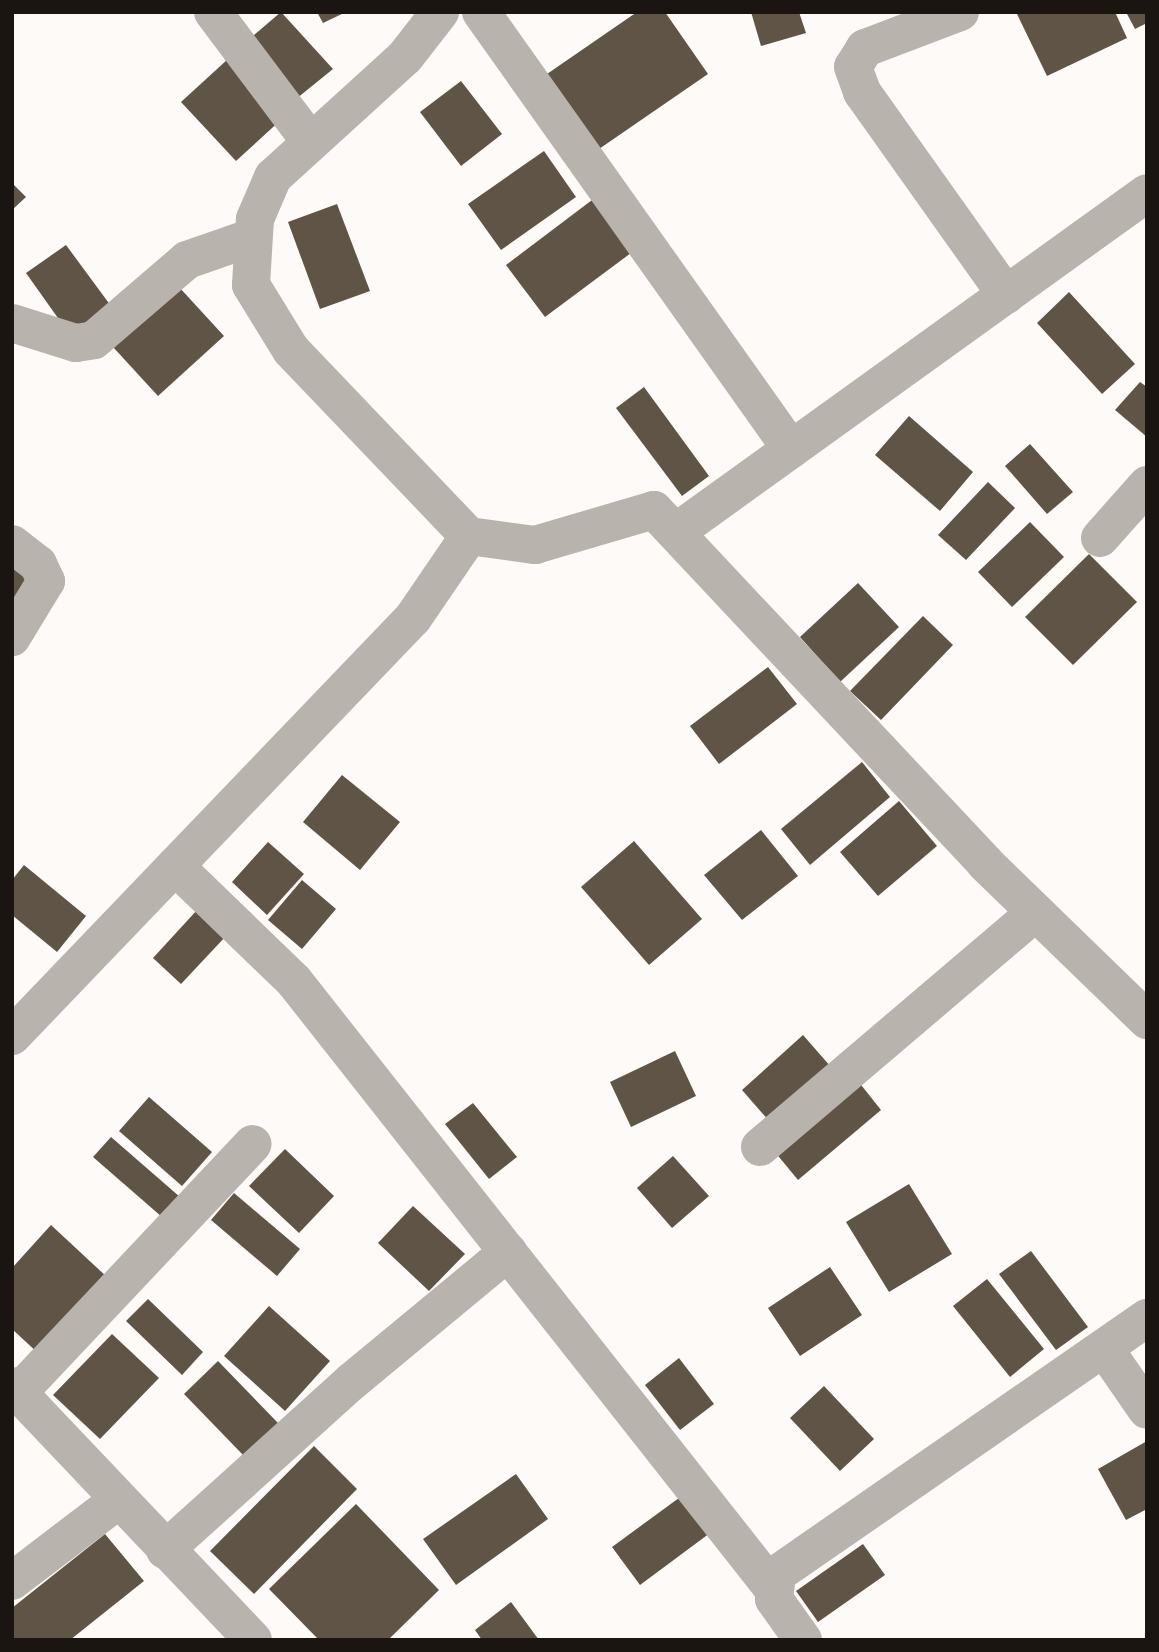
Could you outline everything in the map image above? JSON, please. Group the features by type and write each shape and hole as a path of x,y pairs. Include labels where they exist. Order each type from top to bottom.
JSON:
{"street":[{"path":"213,12 310,141"},
{"path":"440,12 405,57 273,177 253,237 251,285 291,350 469,536 535,545 654,510 1036,912 1147,1020"},
{"path":"481,12 791,449"},
{"path":"960,12 865,48 853,67 862,92 1006,295"},
{"path":"676,532 1006,295 1145,199"},
{"path":"12,323 76,343 94,340 187,260 253,237"},
{"path":"1100,538 1147,485"},
{"path":"12,1036 413,618 469,536"},
{"path":"12,544 38,564 46,581 12,638"},
{"path":"175,866 294,981 771,1586 803,1640"},
{"path":"760,1147 1036,912"},
{"path":"253,1144 15,1390 117,1501 253,1640"},
{"path":"165,1550 351,1382 508,1252"},
{"path":"771,1586 777,1574 1147,1318"},
{"path":"1104,1349 1147,1409"},
{"path":"12,1581 117,1501"}],"building":[{"path":"281,12 333,69 296,99 247,41"},
{"path":"317,12 346,12 323,23"},
{"path":"637,12 665,12 708,74 599,149 547,74"},
{"path":"751,12 799,12 806,33 761,46"},
{"path":"1016,12 1115,12 1127,38 1047,76"},
{"path":"1126,12 1147,12 1147,23 1135,29"},
{"path":"228,59 283,118 236,161 181,102"},
{"path":"461,81 502,134 461,166 420,112"},
{"path":"544,151 576,197 501,250 468,204"},
{"path":"12,183 26,197 12,210"},
{"path":"600,194 639,247 545,317 506,265"},
{"path":"337,204 370,291 320,309 288,222"},
{"path":"66,245 111,306 70,335 26,273"},
{"path":"179,287 224,336 158,396 113,347"},
{"path":"1069,292 1135,364 1102,394 1037,323"},
{"path":"1140,382 1147,387 1147,437 1115,410"},
{"path":"644,387 709,476 682,496 616,408"},
{"path":"909,416 973,472 940,511 875,455"},
{"path":"1030,444 1073,492 1047,514 1005,466"},
{"path":"988,482 1015,508 966,560 938,535"},
{"path":"1030,522 1064,557 1012,607 978,572"},
{"path":"1089,554 1137,602 1073,665 1025,617"},
{"path":"12,560 40,584 12,616"},
{"path":"858,583 899,627 840,682 800,637"},
{"path":"923,616 953,645 881,720 850,691"},
{"path":"768,667 797,704 719,764 690,726"},
{"path":"862,762 890,797 810,865 781,829"},
{"path":"342,775 400,822 360,870 303,822"},
{"path":"899,801 937,846 878,896 840,852"},
{"path":"761,830 798,876 742,920 704,875"},
{"path":"634,841 702,919 649,965 581,887"},
{"path":"268,842 304,874 267,915 232,882"},
{"path":"24,865 86,916 57,952 12,915 12,880"},
{"path":"302,880 336,909 302,949 268,920"},
{"path":"198,909 226,936 181,984 153,958"},
{"path":"803,1035 831,1067 770,1122 742,1090"},
{"path":"675,1051 696,1096 631,1127 610,1082"},
{"path":"854,1076 881,1110 798,1180 770,1146"},
{"path":"149,1097 212,1152 182,1186 119,1131"},
{"path":"473,1103 517,1157 489,1179 445,1124"},
{"path":"111,1137 180,1197 162,1217 93,1157"},
{"path":"285,1149 334,1196 299,1233 249,1186"},
{"path":"673,1156 709,1196 672,1228 637,1188"},
{"path":"909,1184 952,1254 889,1292 846,1222"},
{"path":"234,1193 300,1249 277,1276 211,1220"},
{"path":"413,1206 465,1254 429,1291 378,1243"},
{"path":"51,1225 108,1278 39,1354 12,1329 12,1268"},
{"path":"1031,1251 1088,1327 1056,1350 999,1274"},
{"path":"830,1267 862,1315 800,1356 768,1308"},
{"path":"987,1279 1044,1349 1010,1377 953,1306"},
{"path":"148,1299 203,1352 182,1375 126,1321"},
{"path":"269,1306 330,1361 285,1411 224,1356"},
{"path":"112,1334 159,1378 100,1439 53,1395"},
{"path":"679,1358 714,1404 680,1430 645,1385"},
{"path":"218,1361 278,1423 244,1456 184,1394"},
{"path":"824,1386 874,1439 840,1471 790,1418"},
{"path":"1147,1441 1147,1509 1126,1520 1098,1469"},
{"path":"314,1446 357,1489 254,1594 210,1551"},
{"path":"516,1474 548,1519 456,1585 423,1539"},
{"path":"683,1495 710,1533 640,1585 612,1547"},
{"path":"356,1504 439,1590 388,1640 319,1640 269,1589"},
{"path":"105,1534 144,1581 70,1640 12,1640 12,1608"},
{"path":"863,1544 885,1575 818,1622 796,1591"},
{"path":"511,1602 539,1640 482,1640 475,1630"}]}
